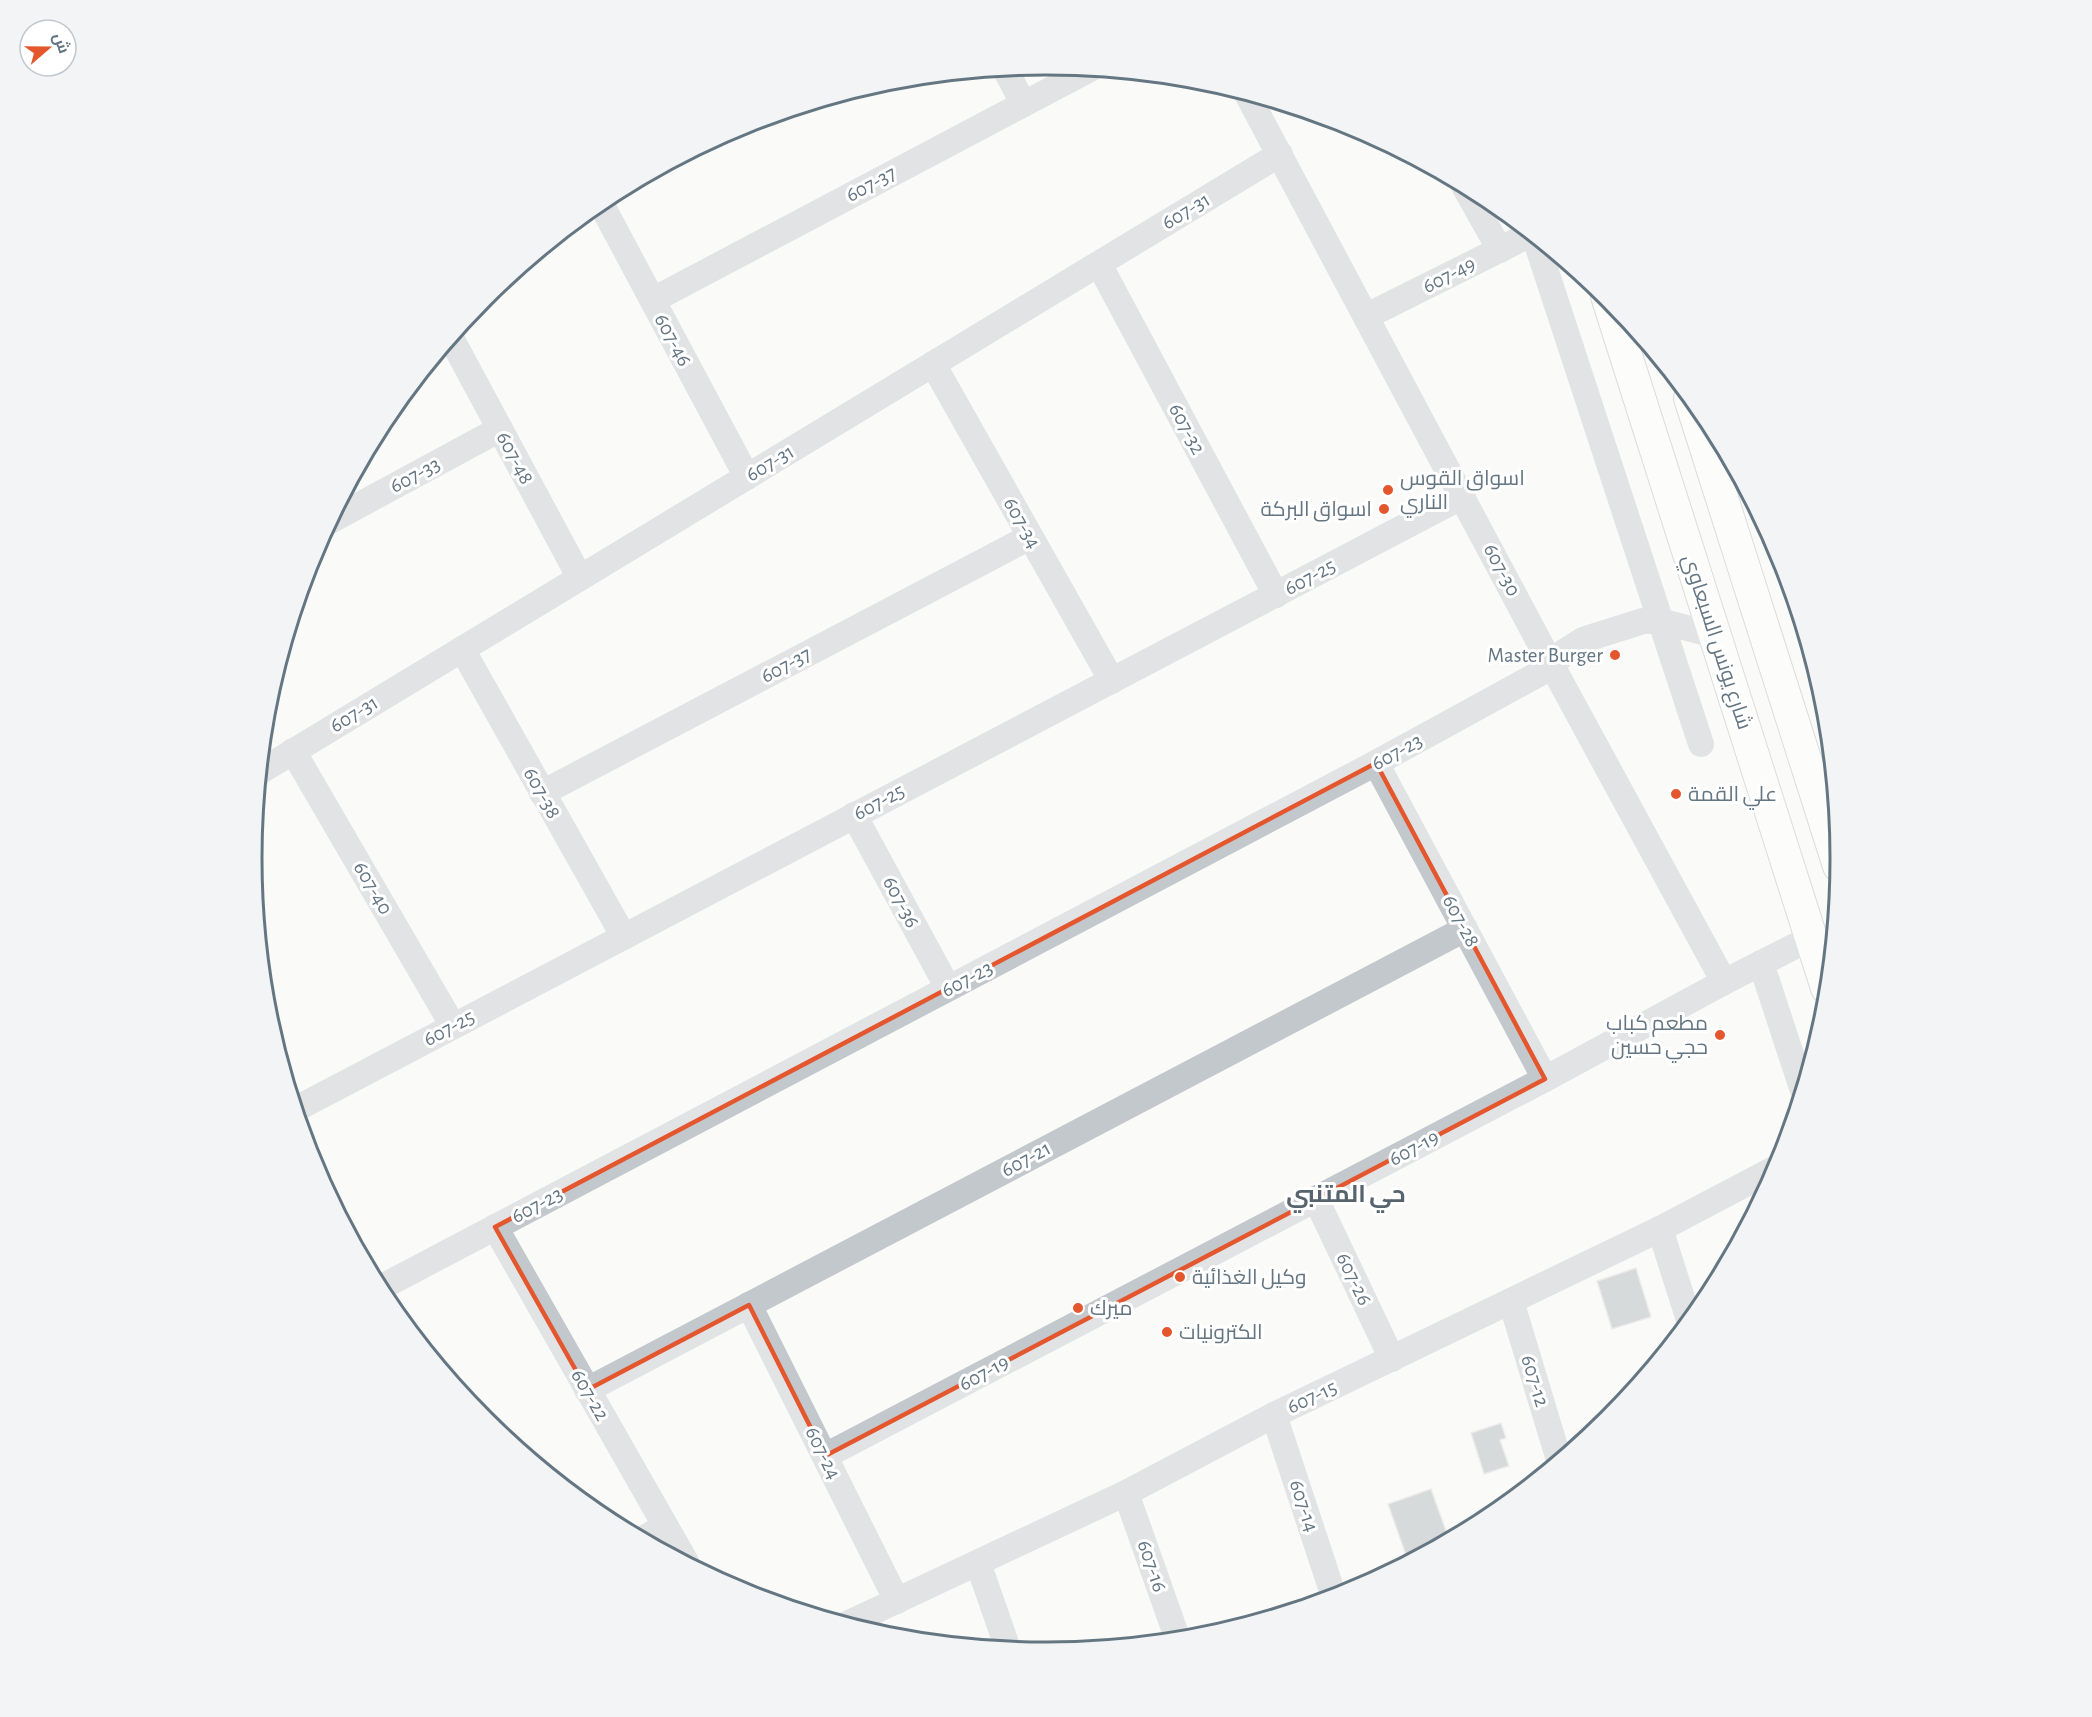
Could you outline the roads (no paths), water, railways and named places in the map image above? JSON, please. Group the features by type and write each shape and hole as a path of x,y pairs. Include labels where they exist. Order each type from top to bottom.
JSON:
{"main road":[{"name":"شارع يونس السبعاوي","path":"1614,320 1821,970"},
{"path":"1701,430 1829,835"},
{"path":"1714,635 1760,619"}],"street":[{"path":"1009,76 1023,104"},
{"name":"607-37","path":"652,300 1076,76"},
{"name":"607-30","path":"1252,103 1724,982"},
{"name":"607-31","path":"268,767 1280,154"},
{"path":"1473,202 1500,249"},
{"name":"607-46","path":"605,211 747,477"},
{"name":"607-49","path":"1367,316 1524,238"},
{"path":"1539,250 1701,744"},
{"name":"607-32","path":"1099,264 1276,595"},
{"name":"607-48","path":"455,345 580,578"},
{"name":"607-34","path":"933,364 1112,681"},
{"name":"607-33","path":"342,515 500,429"},
{"name":"607-25","path":"302,1105 1463,496"},
{"name":"607-37","path":"542,793 1030,537"},
{"path":"1660,621 1714,635"},
{"name":"607-23","path":"388,1284 1376,763 1553,666 1564,652 1583,640 1632,624 1660,621"},
{"name":"607-38","path":"462,649 624,936"},
{"name":"607-40","path":"293,751 453,1026"},
{"name":"607-28","path":"1376,763 1545,1079"},
{"name":"607-36","path":"854,815 948,988"},
{"name":"607-21","path":"587,1390 1465,929"},
{"name":"607-19","path":"825,1456 1811,938"},
{"path":"1761,963 1798,1077"},
{"name":"607-15","path":"858,1619 1126,1493 1274,1415 1660,1229 1762,1175"},
{"name":"607-26","path":"1316,1199 1392,1359"},
{"name":"607-22","path":"495,1227 679,1550"},
{"path":"1660,1229 1686,1310"},
{"name":"607-12","path":"1511,1302 1557,1453"},
{"name":"607-24","path":"749,1305 897,1601"},
{"name":"607-14","path":"1274,1415 1331,1588"},
{"name":"607-16","path":"1126,1493 1175,1631"},
{"path":"650,1535 665,1526"},
{"path":"978,1563 1005,1640"}],"place":[{"name":"اسواق القوس الناري","path":"1388,490"},
{"name":"اسواق البركة","path":"1384,509"},
{"name":"Master Burger","path":"1615,655"},
{"name":"علي القمة","path":"1676,794"},
{"name":"مطعم كباب حجي حسين","path":"1720,1035"},
{"name":"وكيل الغذائية","path":"1180,1277"},
{"name":"ميرك","path":"1078,1308"},
{"name":"الكترونيات","path":"1167,1332"}],"district":[{"name":"حي المتنبي","path":"1346,1195"}]}
